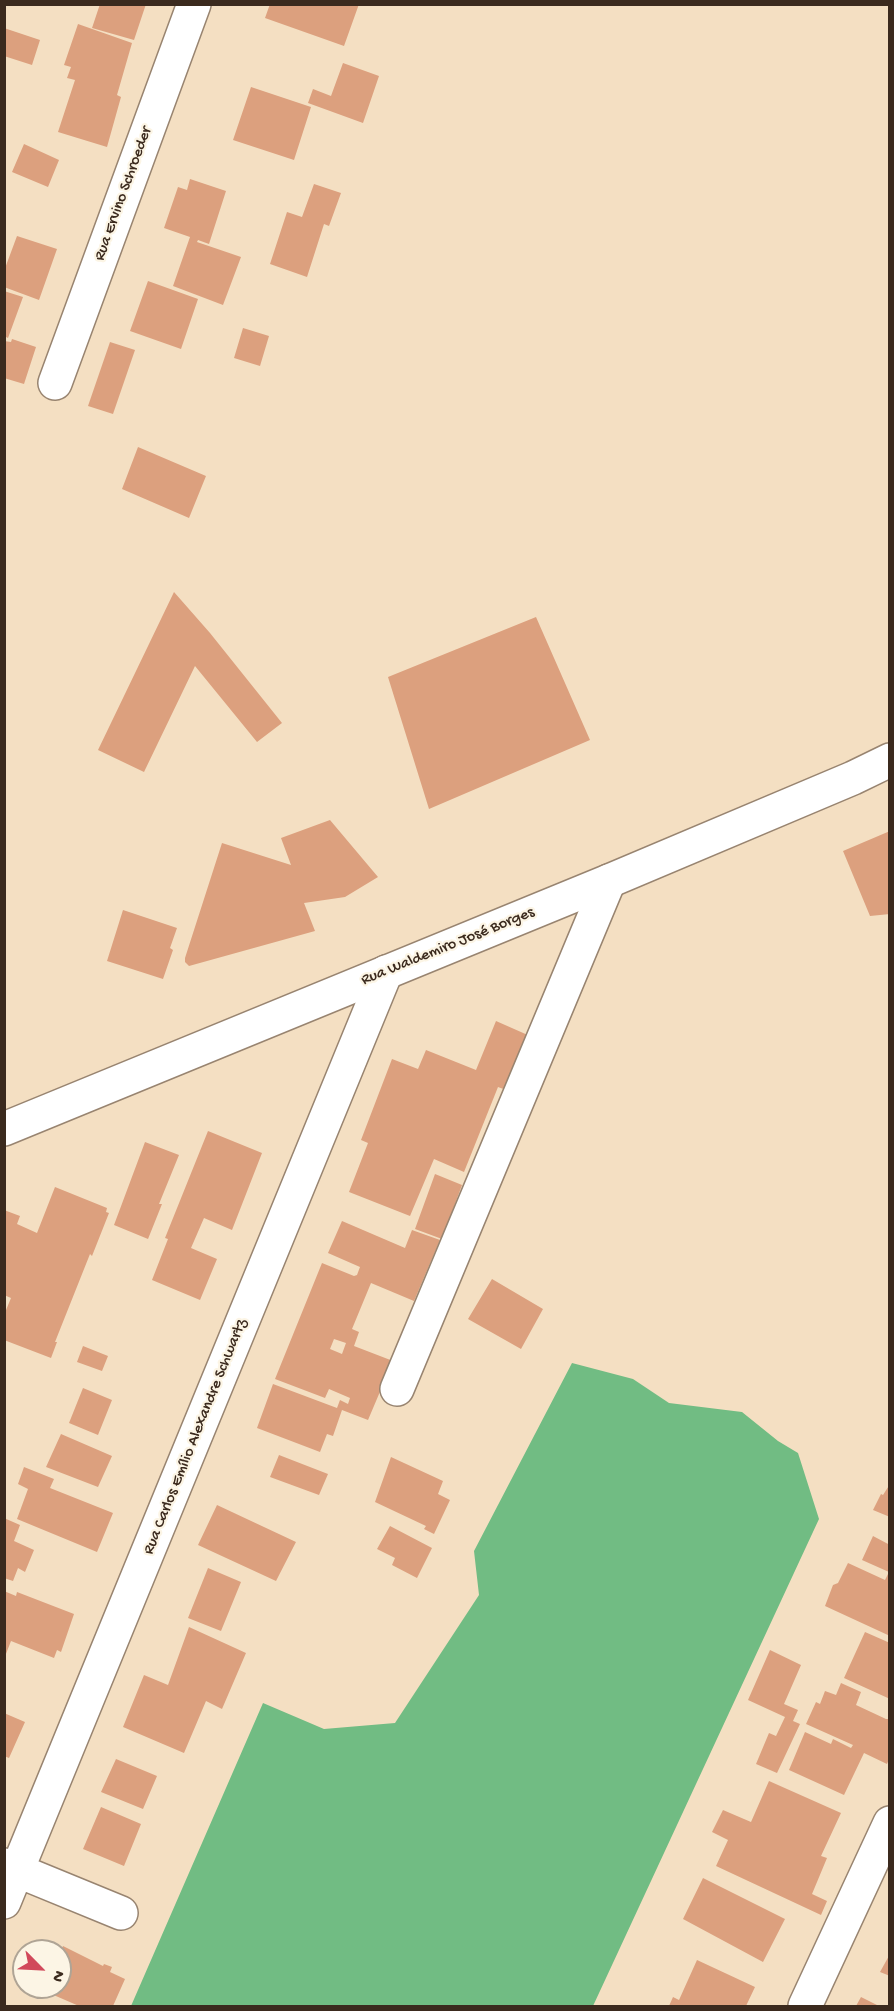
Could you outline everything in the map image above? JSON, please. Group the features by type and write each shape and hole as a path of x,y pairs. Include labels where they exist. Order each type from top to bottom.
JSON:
{"street":[{"name":"Rua Ervino Schroeder","path":"55,383 194,4"},
{"name":"Rua Waldemiro José Borges","path":"4,1129 609,881 853,778 890,760"},
{"path":"397,1389 609,881"},
{"name":"Rua Carlos Emílio Alexandre Schwartz","path":"4,1902 11,1868 386,972"},
{"path":"805,2007 890,1823"},
{"path":"11,1868 121,1912"}],"green space":[{"path":"572,1363 633,1379 669,1403 742,1412 778,1441 798,1453 819,1519 593,2006 131,2006 263,1703 324,1729 395,1723 479,1595 474,1551"}],"building":[{"path":"100,4 146,4 134,40 92,28"},
{"path":"270,4 359,4 344,46 265,18"},
{"path":"78,24 132,43 117,95 121,97 107,147 58,132 75,80 67,78 71,67 64,65"},
{"path":"4,28 40,40 32,65 4,56"},
{"path":"343,63 379,76 363,123 308,103 313,89 331,96"},
{"path":"251,87 311,107 294,160 233,140"},
{"path":"24,144 59,160 48,187 12,172"},
{"path":"190,179 226,191 209,244 198,240 197,242 241,257 223,305 173,286 190,237 164,228 178,187 187,190"},
{"path":"314,184 341,193 329,226 324,224 307,277 270,264 287,212 302,217"},
{"path":"17,236 57,249 39,300 4,287 4,271"},
{"path":"148,281 198,299 181,349 130,331"},
{"path":"4,291 23,297 8,338 4,336"},
{"path":"243,328 269,336 260,366 234,358"},
{"path":"12,339 36,347 24,384 4,378 4,341 11,342"},
{"path":"110,342 135,350 113,414 88,406"},
{"path":"138,447 206,476 189,518 122,489"},
{"path":"174,592 282,723 257,742 195,666 144,772 98,750"},
{"path":"536,617 590,740 429,809 388,677"},
{"path":"330,820 378,877 345,897 304,903 315,931 189,966 185,958 222,843 291,865 281,838"},
{"path":"890,831 890,914 870,916 843,851"},
{"path":"123,910 177,928 170,948 173,950 163,979 107,961"},
{"path":"496,1021 530,1036 506,1090 498,1087 464,1172 434,1159 410,1216 349,1192 368,1143 361,1140 392,1059 418,1069 426,1050 476,1070"},
{"path":"208,1131 262,1153 232,1230 204,1218 191,1248 217,1259 200,1300 152,1280 168,1239 165,1238"},
{"path":"145,1142 179,1155 148,1239 114,1225"},
{"path":"435,1174 462,1185 442,1239 415,1229"},
{"path":"55,1187 107,1208 106,1212 109,1213 92,1256 90,1254 55,1342 57,1342 51,1358 4,1340 4,1315 11,1298 4,1295 4,1210 20,1216 17,1224 37,1233"},
{"path":"342,1221 405,1248 412,1230 440,1240 414,1301 371,1283 352,1329 359,1332 354,1346 393,1361 368,1420 342,1410 333,1436 327,1434 320,1452 257,1428 273,1384 337,1408 340,1400 348,1404 350,1398 329,1389 325,1398 275,1379 322,1263 354,1276 357,1275 360,1267 328,1253","holes":["334,1339 346,1343 342,1354 330,1349"]},
{"path":"492,1279 543,1309 521,1349 468,1319"},
{"path":"83,1346 108,1356 102,1371 77,1362"},
{"path":"83,1388 112,1400 98,1435 69,1423"},
{"path":"61,1434 112,1456 98,1487 46,1467"},
{"path":"279,1455 328,1474 319,1495 270,1477"},
{"path":"391,1457 443,1481 438,1494 450,1500 434,1534 424,1529 426,1526 375,1502"},
{"path":"24,1467 54,1479 50,1488 113,1513 97,1552 17,1519 28,1489 18,1484"},
{"path":"890,1484 890,1517 873,1510 881,1494 883,1495"},
{"path":"217,1505 296,1542 276,1581 198,1545"},
{"path":"4,1518 20,1525 14,1541 34,1550 25,1572 18,1568 13,1581 4,1578"},
{"path":"390,1526 432,1548 417,1578 392,1565 395,1558 377,1549"},
{"path":"873,1536 890,1545 890,1636 825,1606 833,1585 838,1583 848,1563 885,1580 889,1572 862,1560"},
{"path":"208,1568 241,1582 221,1631 188,1618"},
{"path":"4,1591 16,1596 17,1592 74,1614 61,1652 57,1650 54,1658 11,1641 4,1659"},
{"path":"189,1627 246,1653 222,1709 206,1701 184,1753 123,1727 144,1675 168,1685"},
{"path":"865,1632 890,1643 890,1699 844,1678"},
{"path":"770,1650 801,1665 784,1704 798,1710 793,1721 800,1724 777,1773 756,1764 769,1733 776,1736 785,1717 748,1700"},
{"path":"841,1683 861,1692 856,1705 890,1719 890,1757 887,1764 864,1753 844,1795 789,1770 805,1732 831,1744 833,1739 851,1748 853,1745 806,1724 816,1702 820,1704 825,1691 836,1695"},
{"path":"4,1713 25,1722 9,1758 4,1756"},
{"path":"116,1759 157,1776 143,1809 101,1792"},
{"path":"769,1781 841,1813 821,1856 827,1858 812,1894 827,1901 821,1915 716,1866 728,1840 712,1832 723,1810 751,1822"},
{"path":"101,1807 141,1824 124,1866 83,1849"},
{"path":"703,1878 785,1919 763,1962 683,1919"},
{"path":"72,1950 103,1966 104,1964 112,1967 110,1972 125,1979 113,2006 79,2006 63,1999 72,1999"},
{"path":"890,1954 890,1976 880,1972"},
{"path":"697,1960 755,1987 746,2006 669,2006 673,1997 679,2000"},
{"path":"861,1997 879,2006 856,2006"}]}
